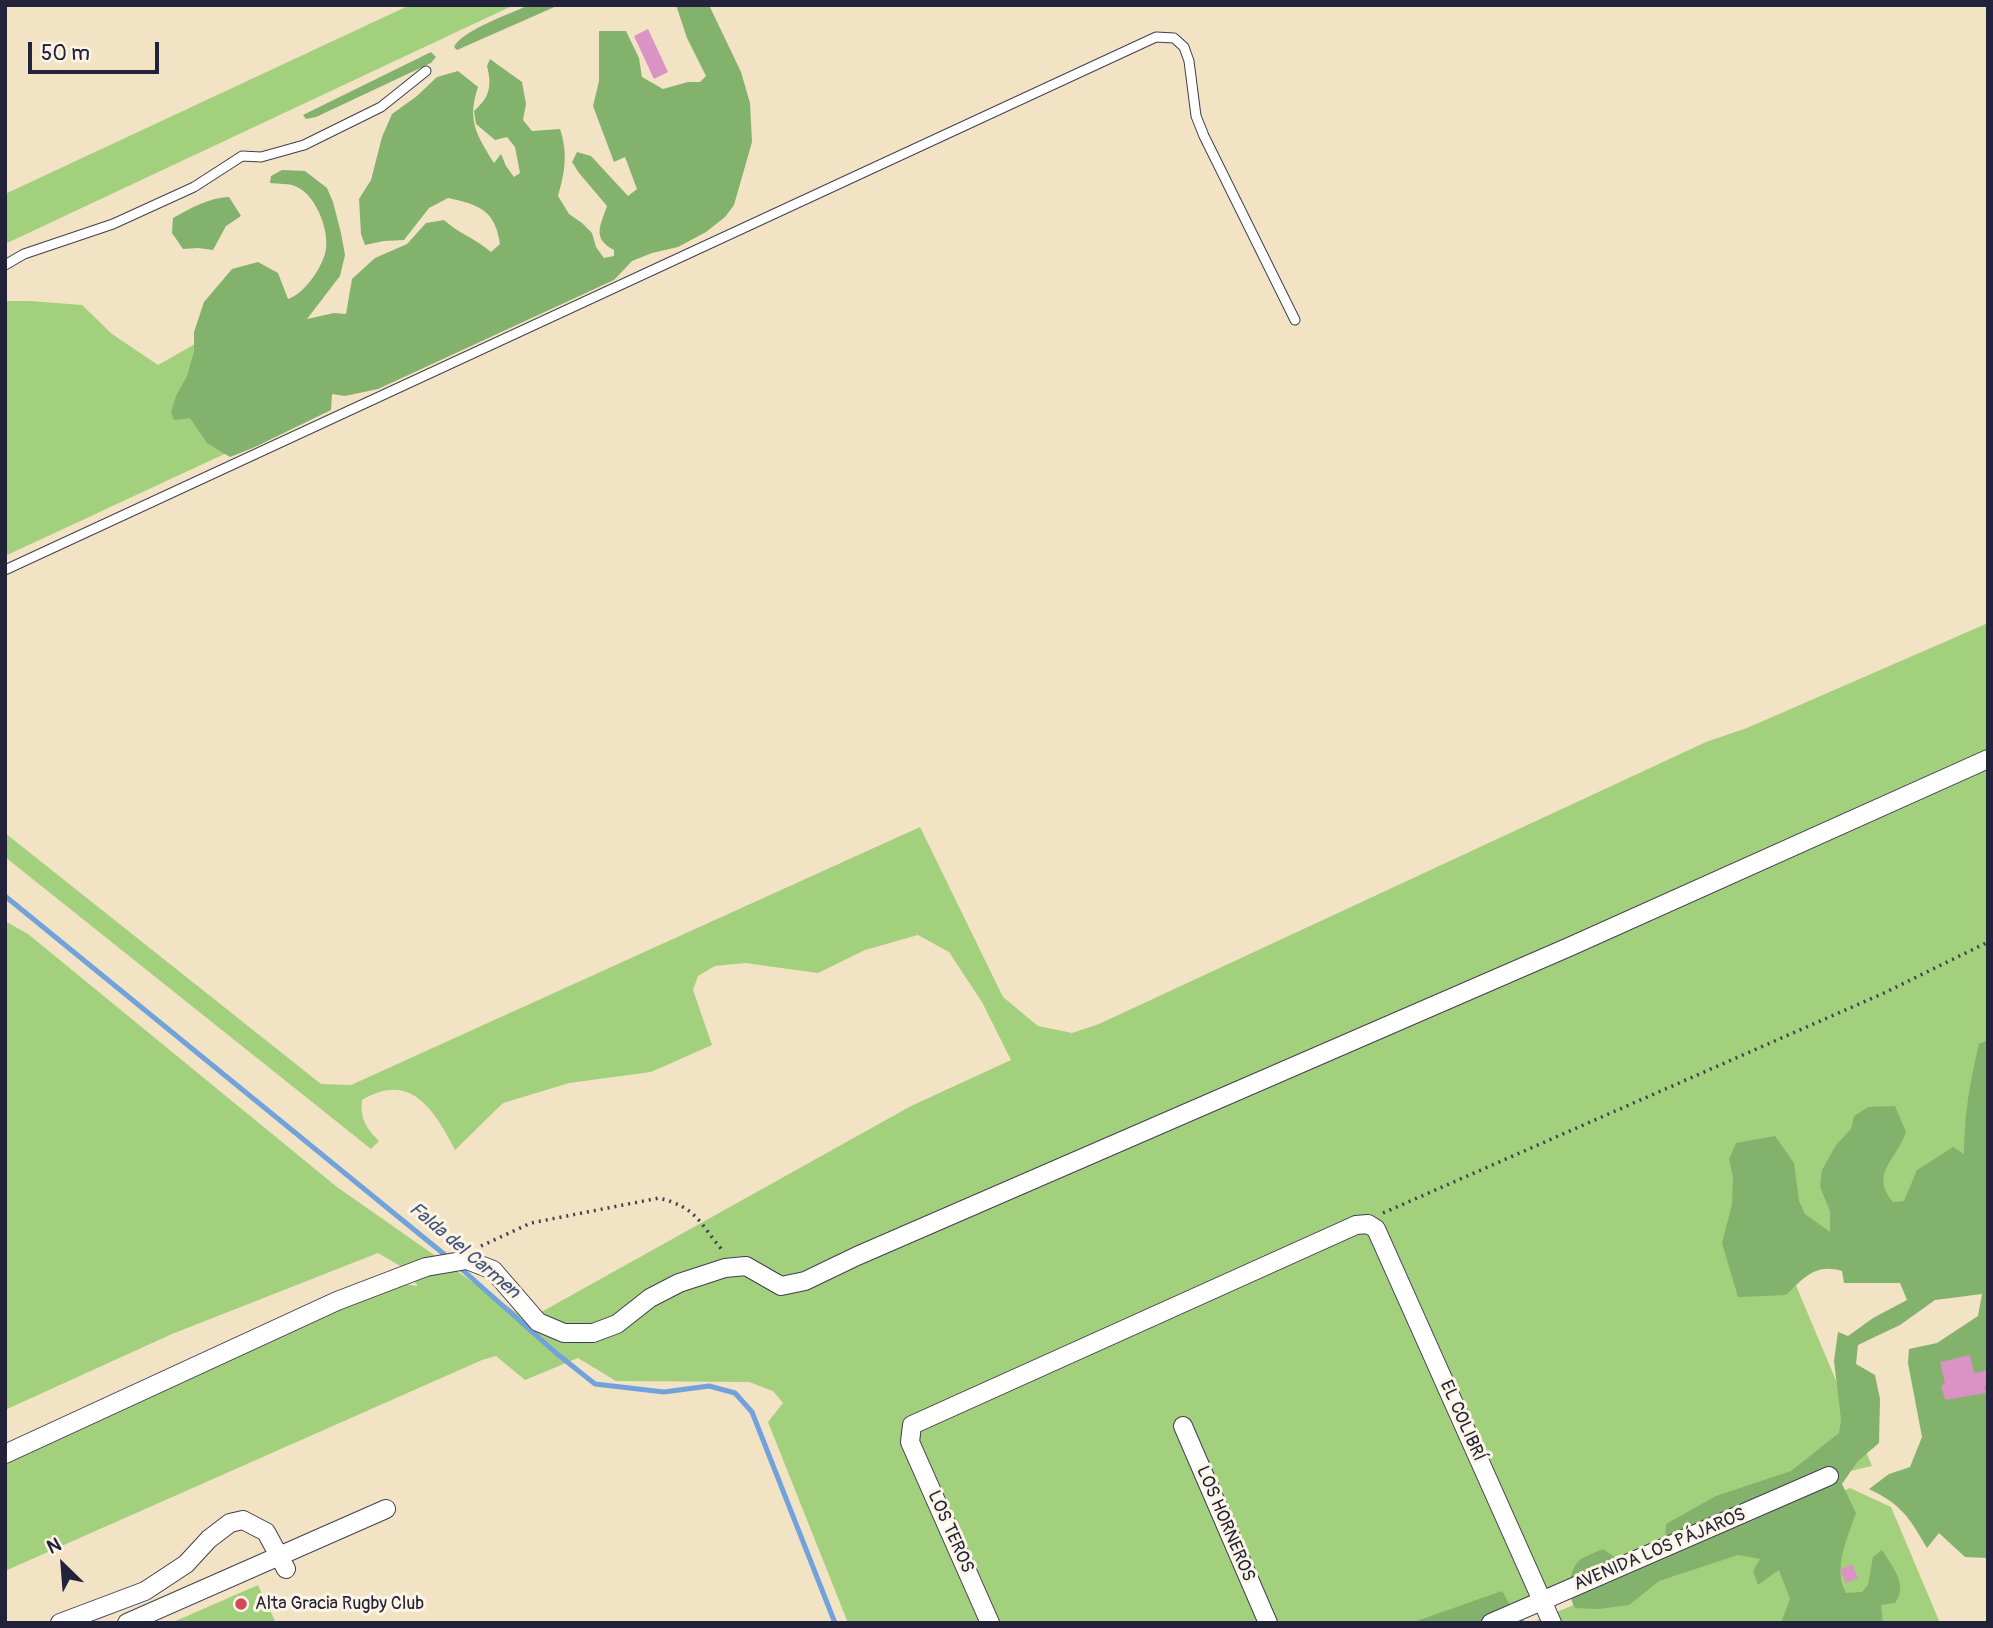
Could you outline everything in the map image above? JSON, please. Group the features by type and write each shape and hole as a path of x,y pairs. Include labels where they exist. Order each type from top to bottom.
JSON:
{"street":[{"path":"5,1454 337,1301 426,1267 467,1260 494,1270 538,1322 564,1333 593,1333 617,1324 650,1298 679,1283 725,1268 746,1266 780,1286 804,1281 1569,947 1988,758"},
{"name":"LOS TEROS","path":"990,1623 910,1442 912,1424 1362,1225"},
{"name":"EL COLIBRÍ","path":"1362,1225 1376,1229 1552,1623"},
{"name":"LOS HORNEROS","path":"1183,1426 1268,1623"},
{"name":"AVENIDA LOS PÁJAROS","path":"1491,1623 1829,1476"},
{"path":"127,1623 282,1563 386,1509"},
{"path":"60,1623 145,1591 186,1564 209,1539 230,1523 243,1520 266,1532 282,1563"}],"lane":[{"path":"5,570 1156,37 1174,38 1184,47 1189,61 1196,116 1204,136 1295,320"},
{"path":"5,265 24,254 113,224 194,187 242,156 261,157 304,145 381,107 426,71"}],"path":[{"path":"1362,1225 1884,993 1988,943"},
{"path":"467,1260 478,1248 531,1223 659,1198 679,1203 695,1214 730,1258 746,1266"}],"green space":[{"path":"410,5 514,5 5,244 5,194"},
{"path":"529,5 559,5 457,50 454,47 476,29"},
{"path":"676,5 709,5 741,72 750,103 752,142 734,205 725,217 706,232 678,247 632,261 614,280 378,389 345,396 332,394 331,410 230,457 207,443 190,418 174,420 171,412 187,376 194,352 194,332 204,302 232,269 258,262 278,273 288,299 306,286 323,260 326,236 321,216 311,198 297,187 270,183 271,176 282,170 305,171 327,188 333,202 345,255 340,276 307,319 334,313 346,314 352,279 375,258 407,244 426,223 444,220 491,252 500,244 490,216 469,203 448,198 429,208 404,240 365,245 361,234 359,199 371,180 382,137 392,114 437,77 458,71 478,87 473,109 473,118 478,135 494,163 501,154 514,177 520,173 515,147 507,137 495,140 476,124 474,111 488,91 487,66 490,59 522,82 526,104 523,120 532,131 560,129 565,162 558,196 569,214 592,233 596,247 604,258 614,256 614,250 602,241 600,236 607,206 572,162 577,152 591,156 628,196 637,189 625,157 614,162 593,106 599,81 599,31 626,31 639,58 642,77 663,89 688,82 700,82 706,76 687,38"},
{"path":"431,52 436,57 431,63 316,117 306,119 303,115"},
{"path":"229,197 241,216 226,226 213,250 183,249 172,233 173,218 207,201"},
{"path":"242,266 332,404 5,556 5,301 82,305 112,334 158,365 211,335"},
{"path":"1988,623 1988,1112 1958,1194 1784,1257 1872,1466 1829,1476 1492,1623 848,1623 768,1422 783,1403 773,1391 749,1382 616,1381 578,1358 525,1380 496,1356 5,1571 5,1463 321,1315 402,1284 418,1286 402,1267 378,1253 172,1334 5,1410 5,921 28,934 337,1187 527,1320 911,1106 1011,1060 982,1002 949,952 918,935 865,950 818,973 745,963 715,966 698,976 693,990 712,1045 651,1072 569,1083 503,1103 455,1150 430,1109 419,1099 408,1092 379,1092 362,1100 365,1123 379,1141 371,1149 5,857 5,833 321,1084 351,1085 920,827 1003,997 1038,1026 1072,1033 1099,1024 1706,742 1747,728"},
{"path":"1988,1040 1988,1558 1965,1557 1939,1533 1927,1548 1904,1513 1869,1489 1889,1474 1910,1467 1922,1437 1908,1363 1909,1349 1937,1343 1978,1316 1982,1294 1935,1300 1900,1325 1858,1345 1856,1364 1875,1375 1880,1399 1879,1443 1858,1461 1842,1484 1856,1513 1843,1553 1841,1573 1846,1593 1862,1592 1868,1585 1873,1557 1882,1550 1900,1583 1899,1596 1895,1603 1881,1605 1883,1623 1781,1623 1790,1599 1779,1570 1758,1585 1753,1571 1760,1559 1738,1555 1659,1581 1629,1605 1599,1609 1575,1608 1570,1582 1573,1569 1581,1559 1603,1549 1616,1558 1622,1572 1664,1555 1666,1524 1716,1496 1791,1471 1839,1433 1841,1419 1834,1361 1838,1332 1848,1336 1873,1318 1907,1300 1900,1283 1844,1283 1842,1271 1833,1269 1811,1274 1786,1295 1738,1297 1722,1243 1732,1205 1733,1177 1729,1159 1736,1143 1775,1136 1794,1163 1799,1201 1805,1214 1830,1232 1830,1211 1820,1187 1822,1170 1836,1145 1851,1129 1854,1116 1868,1107 1895,1106 1906,1132 1887,1167 1884,1183 1893,1202 1904,1201 1917,1170 1953,1147 1964,1154 1966,1112 1973,1071 1979,1044"},
{"path":"1850,1488 1891,1507 1940,1623 1531,1623"},
{"name":"Alta Gracia Rugby Club","path":"258,1585 276,1623 171,1623"},
{"path":"1502,1591 1511,1607 1526,1623 1411,1623"}],"building":[{"path":"648,29 668,72 654,79 634,36"},
{"path":"1970,1355 1974,1373 1988,1370 1988,1386 1984,1387 1986,1393 1945,1400 1940,1362"},
{"path":"1852,1564 1858,1578 1846,1583 1840,1570"}],"waterway":[{"name":"Falda del Carmen","path":"5,896 450,1259"},
{"name":"Falda del Carmen","path":"457,1265 595,1384 664,1392 709,1386 735,1393 752,1412 835,1623"}],"place":[{"name":"Alta Gracia Rugby Club","path":"241,1604"}]}
